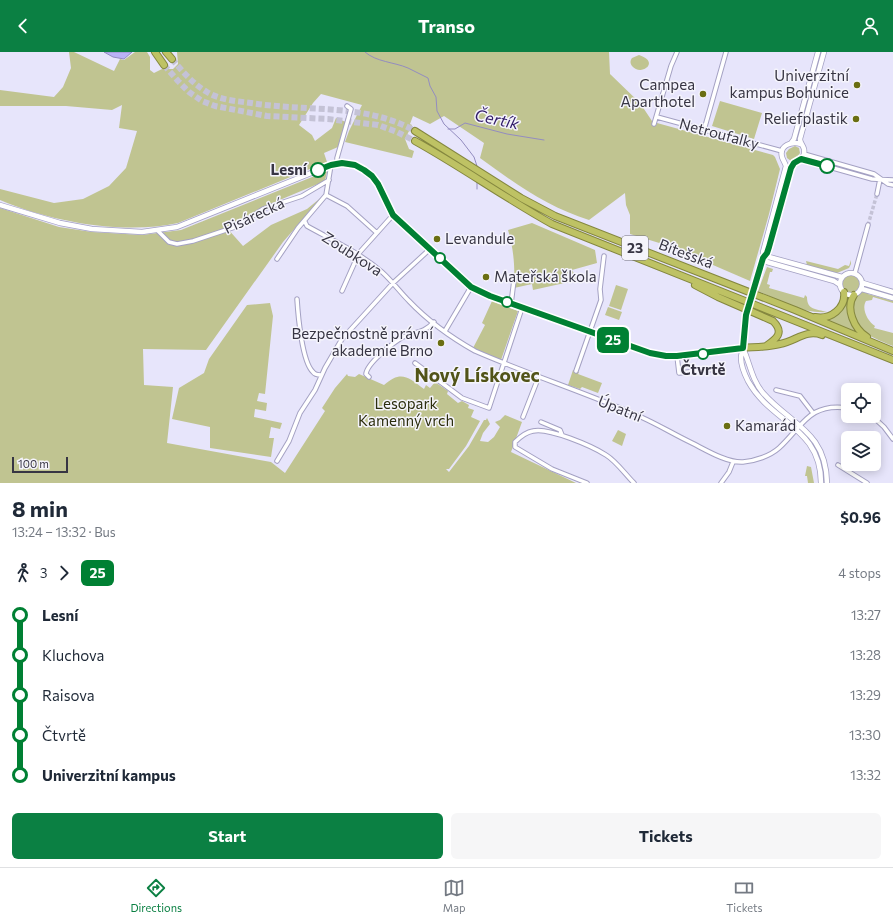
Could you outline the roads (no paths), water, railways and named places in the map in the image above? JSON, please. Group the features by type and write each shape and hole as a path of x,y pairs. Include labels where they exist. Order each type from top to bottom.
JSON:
{"highway":[{"path":"155,52 164,65"},
{"path":"166,52 172,59"},
{"name":"Bítešská","path":"415,131 521,198 555,216 795,310 893,351"},
{"name":"Bítešská","path":"415,141 518,205 552,224 893,360"},
{"path":"667,270 718,297 773,321 777,327 778,334 775,339 766,346"},
{"path":"795,310 818,317 828,316 835,313 840,307 844,299 844,292"},
{"path":"854,295 851,299 850,305 855,324 864,335 884,347"},
{"path":"743,348 786,343 802,335 813,333 866,348"}],"street":[{"path":"654,124 671,66 677,52"},
{"path":"704,130 726,52"},
{"path":"763,258 769,257 835,276 842,277 848,273 855,273 861,277 863,283 862,289 854,295 849,295 844,292 840,285 834,281 768,262 763,258 762,252 786,166 782,156 782,151 784,147 791,143 794,139 818,52"},
{"path":"824,52 800,139 804,154 801,159 794,163 791,168 767,253 763,258 756,280 746,315 741,358 746,376 754,391 764,403 798,427 814,441 821,453 826,468 827,483"},
{"path":"347,106 351,109 337,158 337,163 355,165 372,176 378,184 393,215 471,287 511,304 650,353 666,356 677,356 743,348"},
{"name":"Netroufalky","path":"657,117 782,151"},
{"path":"791,143 801,144"},
{"path":"804,154 874,174 880,179 893,185"},
{"path":"801,159 872,179 893,180"},
{"path":"785,162 794,163"},
{"name":"Pisárecká","path":"0,205 60,223 92,229 142,232 177,227 337,163"},
{"path":"277,259 298,228 305,222 326,195 331,165"},
{"path":"877,194 880,179"},
{"name":"Pisárecká","path":"157,230 168,242 177,244 193,241 238,226 263,209 302,196 329,180"},
{"path":"326,195 347,206 377,233"},
{"path":"342,291 358,255 393,215"},
{"name":"Zoubkova","path":"305,222 306,226 358,255 381,271 410,302 445,331 475,351 504,363"},
{"path":"855,273 868,224"},
{"path":"277,461 289,441 300,413 315,390 342,339 393,283 430,249"},
{"path":"576,371 601,300 600,289 604,256"},
{"path":"840,285 842,277"},
{"path":"511,304 514,280"},
{"path":"863,283 893,292"},
{"path":"445,331 471,287"},
{"path":"862,289 893,298"},
{"path":"297,299 299,323 307,362 314,374 322,375"},
{"path":"415,363 462,398 489,408 522,308"},
{"path":"369,377 366,374 366,370 394,343 410,334 424,331 434,322"},
{"path":"677,356 679,373 717,369"},
{"name":"Úpatní","path":"504,363 642,418 680,438 733,462"},
{"path":"523,417 539,376"},
{"path":"776,390 800,396 814,413"},
{"path":"721,483 729,472 733,462 751,460 771,453 779,448 798,427 814,413 828,408 841,408"},
{"path":"541,422 560,430 562,435"},
{"path":"880,423 893,440"},
{"path":"798,427 816,455 820,469 821,483"},
{"path":"587,483 552,468 520,450 514,445 515,442 534,430 562,435 605,454 634,483"},
{"path":"838,465 867,483"}],"waterway":[{"name":"Čertík","path":"365,52 374,58 403,66 428,78 430,86 436,97 437,111 444,124 461,140 474,157 477,166"},
{"name":"Čertík","path":"448,129 455,129 465,123 507,134 544,140"},
{"name":"Čertík","path":"477,182 477,189"}],"tunnel":[{"path":"172,59 192,81 212,95 234,101 272,106 356,112 396,122 415,131"},
{"path":"164,65 189,92 202,101 215,106 267,116 328,119 378,125 415,141"},
{"path":"868,225 877,194"}],"place":[{"name":"Univerzitní kampus Bohunice","path":"857,85"},
{"name":"Campea Aparthotel","path":"703,94"},
{"name":"Reliefplastik","path":"856,119"},
{"name":"Lesní","path":"318,170"},
{"name":"Levandule","path":"437,239"},
{"name":"Mateřská škola","path":"486,277"},
{"name":"Bezpečnostně právní akademie Brno","path":"441,343"},
{"name":"Čtvrtě","path":"703,354"},
{"name":"Kamarád","path":"727,426"}],"district":[{"name":"Nový Lískovec","path":"477,375"}],"park label":[{"name":"Lesopark Kamenný vrch","path":"406,412"}]}
